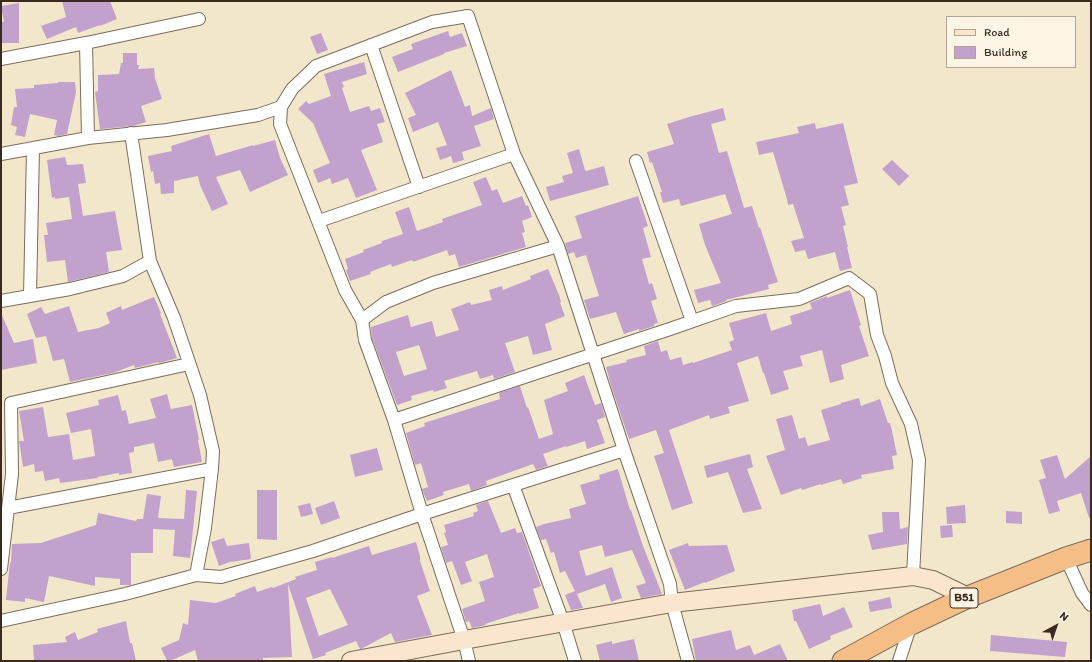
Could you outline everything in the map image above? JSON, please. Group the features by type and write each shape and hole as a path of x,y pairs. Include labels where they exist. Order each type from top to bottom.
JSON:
{"highway":[{"name":"B51","path":"844,661 911,624 968,597 1066,558 1091,550"}],"main road":[{"path":"351,661 672,603 913,576 933,580 968,597"}],"street":[{"path":"469,661 464,640 422,514 394,420 365,340 362,320 345,290 280,124 281,107 292,89 316,66 432,22 468,16 514,154 558,246 624,450 670,584 672,603 688,661"},
{"path":"1,59 199,19"},
{"path":"86,43 88,138"},
{"path":"371,45 419,187"},
{"path":"1,154 88,138 168,130 258,116 281,107"},
{"path":"131,133 150,261 174,318 200,395 214,451 196,575"},
{"path":"30,296 33,148"},
{"path":"319,221 514,154"},
{"path":"636,161 692,321"},
{"path":"362,320 386,302 433,283 558,246"},
{"path":"1,301 70,289 124,276 150,261"},
{"path":"394,420 736,306 799,299 849,278 870,294 877,335 885,356 892,383 911,424 919,460 913,576"},
{"path":"1,569 12,474 11,403 189,364"},
{"path":"1,621 124,594 196,575 221,577 314,551 422,514 624,450"},
{"path":"8,508 212,469"},
{"path":"513,485 563,622 575,661"},
{"path":"1066,558 1087,593 1091,605"},
{"path":"899,661 911,624"}],"building":[{"path":"62,1 110,1 117,19 78,33 76,27 47,39 41,26 66,17"},
{"path":"19,3 19,43 1,43 1,22 4,22 1,6"},
{"path":"448,31 450,37 462,33 467,46 444,53 398,72 392,57 413,49 411,44"},
{"path":"321,33 328,50 317,54 310,37"},
{"path":"123,53 137,53 137,65 139,65 138,69 154,68 155,78 162,99 141,106 146,122 134,126 100,129 95,92 98,91 98,75 119,74 121,63 123,63"},
{"path":"364,62 367,74 342,82 344,87 342,88 350,112 369,106 371,111 380,108 385,122 377,124 383,142 361,150 377,190 356,198 348,178 332,184 330,178 318,183 313,170 330,163 313,123 298,109 306,101 309,104 331,96 324,74"},
{"path":"451,70 465,107 470,105 472,116 491,108 494,119 474,126 481,146 462,152 464,160 453,163 451,156 440,160 436,148 447,145 438,122 413,132 408,118 416,115 405,93"},
{"path":"58,82 75,82 76,92 67,134 58,136 54,135 57,120 30,114 25,137 15,135 17,127 11,125 14,107 17,107 15,89 34,88 34,85"},
{"path":"723,108 726,120 711,124 719,153 727,151 744,208 752,206 778,282 768,285 769,289 726,300 727,301 712,306 710,300 698,303 694,290 721,283 705,245 699,224 732,214 725,194 681,206 679,199 663,203 660,192 662,192 647,152 674,144 667,124"},
{"path":"815,123 816,129 843,123 858,183 844,186 849,205 841,207 846,225 843,226 852,268 840,271 835,252 808,259 805,250 795,252 791,241 804,238 793,204 788,205 773,152 759,155 756,142 799,133 797,127"},
{"path":"209,134 216,156 275,140 280,158 288,175 250,192 240,170 216,177 228,204 212,211 200,185 198,176 174,181 174,193 161,194 160,183 155,184 153,171 151,172 148,156 172,151 171,146"},
{"path":"579,149 585,170 604,166 609,185 550,201 546,187 564,182 562,176 573,173 567,153"},
{"path":"65,157 67,165 83,164 86,183 78,184 83,216 115,211 122,250 106,252 109,272 68,282 65,260 47,262 44,235 48,235 46,223 72,219 69,197 52,198 47,160"},
{"path":"892,160 909,176 899,186 882,169"},
{"path":"486,177 492,191 497,189 503,203 522,196 526,206 528,205 532,217 522,221 525,232 522,233 526,247 459,267 455,254 449,256 447,250 413,262 412,260 392,267 391,264 370,272 371,274 350,281 346,270 348,269 345,259 364,252 363,250 382,243 382,241 403,234 395,212 409,207 417,231 443,222 442,219 482,205 473,182"},
{"path":"638,196 648,226 643,228 651,257 642,259 649,284 652,283 657,299 651,301 658,323 654,324 654,326 639,331 639,329 624,334 616,312 590,319 584,300 599,296 586,255 576,258 574,252 568,254 565,243 582,238 575,216"},
{"path":"548,269 559,295 560,303 565,316 545,324 552,350 533,355 528,336 505,343 515,372 494,379 493,375 480,379 477,371 444,381 447,388 411,396 412,400 397,405 372,338 371,327 408,315 411,327 432,321 436,337 459,330 451,309 470,302 471,305 492,300 489,290 502,286 503,290 531,279 530,276","holes":["419,345 427,369 404,376 396,352"]},
{"path":"850,290 861,325 859,326 869,356 841,365 844,379 830,383 822,350 800,356 803,366 783,371 789,389 771,395 758,356 737,363 749,401 728,407 730,413 710,419 709,415 669,430 693,503 672,510 654,456 664,453 656,430 629,439 606,367 627,362 626,360 646,355 644,346 658,341 661,352 667,350 670,360 681,357 683,365 693,363 732,350 729,342 734,340 729,323 766,313 771,331 792,324 790,316 812,309 810,303 827,296 827,298"},
{"path":"154,297 177,358 135,368 134,365 113,373 70,382 64,359 53,361 46,336 36,338 27,314 41,307 45,314 69,306 78,332 99,328 110,323 106,313 121,306 122,310"},
{"path":"1,313 14,343 33,339 37,363 1,370"},
{"path":"584,375 595,405 601,403 605,417 597,420 605,443 587,449 585,441 566,446 543,454 548,466 536,470 533,464 486,481 487,485 471,491 469,484 443,492 444,495 427,501 422,489 428,487 421,463 415,465 406,433 425,426 424,423 500,399 499,393 520,386 539,439 553,434 544,400 568,391 565,383"},
{"path":"167,394 171,409 192,405 202,462 174,467 172,459 158,462 154,443 134,447 134,452 129,453 132,473 119,475 119,473 97,477 98,478 60,483 59,478 45,481 43,471 35,472 34,464 23,467 19,441 24,441 19,411 43,407 48,437 69,434 73,460 95,456 91,429 71,433 66,413 99,405 98,400 118,395 122,411 126,410 129,424 156,418 150,399"},
{"path":"859,398 861,406 880,399 888,423 890,423 897,455 892,456 894,469 861,475 862,478 843,484 841,479 802,490 801,488 781,495 766,456 785,450 776,419 792,415 799,439 805,437 808,446 830,440 821,410"},
{"path":"377,448 383,470 355,477 350,455"},
{"path":"750,454 753,467 747,469 762,509 743,513 728,472 707,478 704,466"},
{"path":"1057,455 1065,479 1091,456 1091,518 1089,518 1081,493 1057,501 1060,511 1049,514 1039,480 1046,478 1040,460"},
{"path":"618,469 630,510 662,594 641,598 636,586 646,583 632,550 605,557 602,545 579,551 586,576 612,567 622,598 611,602 605,584 577,594 583,608 571,610 565,595 575,591 565,571 560,573 554,552 551,553 546,539 541,540 536,527 571,518 569,509 586,504 580,485 600,479 599,475"},
{"path":"186,490 197,491 190,558 173,556 175,530 153,529 153,553 131,553 131,585 120,585 120,579 95,577 95,586 49,576 44,602 25,598 25,602 6,600 12,544 41,543 96,525 98,513 136,521 137,519 143,519 147,494 161,496 158,518 184,519"},
{"path":"257,490 277,490 277,540 257,539"},
{"path":"334,501 340,518 321,525 315,508"},
{"path":"488,501 501,533 515,528 517,533 522,532 541,586 533,589 539,608 472,628 469,621 466,622 462,609 485,601 479,582 494,577 487,554 465,562 472,581 461,585 452,561 446,563 441,547 448,545 444,533 446,532 444,525 474,516 473,513 478,511 476,505"},
{"path":"310,503 313,514 301,517 298,506"},
{"path":"965,505 966,523 947,524 946,507"},
{"path":"1006,511 1022,512 1022,524 1006,523"},
{"path":"882,512 899,512 900,529 908,527 907,544 872,550 868,535 883,532"},
{"path":"952,525 953,537 941,538 940,526"},
{"path":"224,538 227,546 249,543 251,559 230,562 219,566 211,542"},
{"path":"416,542 420,561 430,591 417,596 432,635 395,642 391,633 361,649 356,641 325,653 326,655 313,659 288,584 292,657 263,658 263,661 198,661 195,650 167,661 161,648 179,640 183,623 188,625 190,600 216,603 236,596 235,594 255,586 257,592 272,587 273,588 296,579 295,577 317,570 315,562 369,546 372,555","holes":["330,589 348,625 319,636 306,598"]},
{"path":"688,543 689,546 727,545 735,571 685,590 669,550"},
{"path":"890,597 892,608 870,612 868,602"},
{"path":"820,604 823,616 844,607 853,627 830,636 831,639 809,649 796,621 794,621 792,610"},
{"path":"126,621 130,643 132,643 136,661 34,661 33,645 67,642 65,637 75,632 78,640 98,632 97,629"},
{"path":"731,630 736,650 750,645 754,655 780,644 788,661 696,661 692,639"},
{"path":"991,635 1067,642 1065,657 990,651"},
{"path":"634,639 639,661 600,661 596,645 612,641 612,644"}]}
